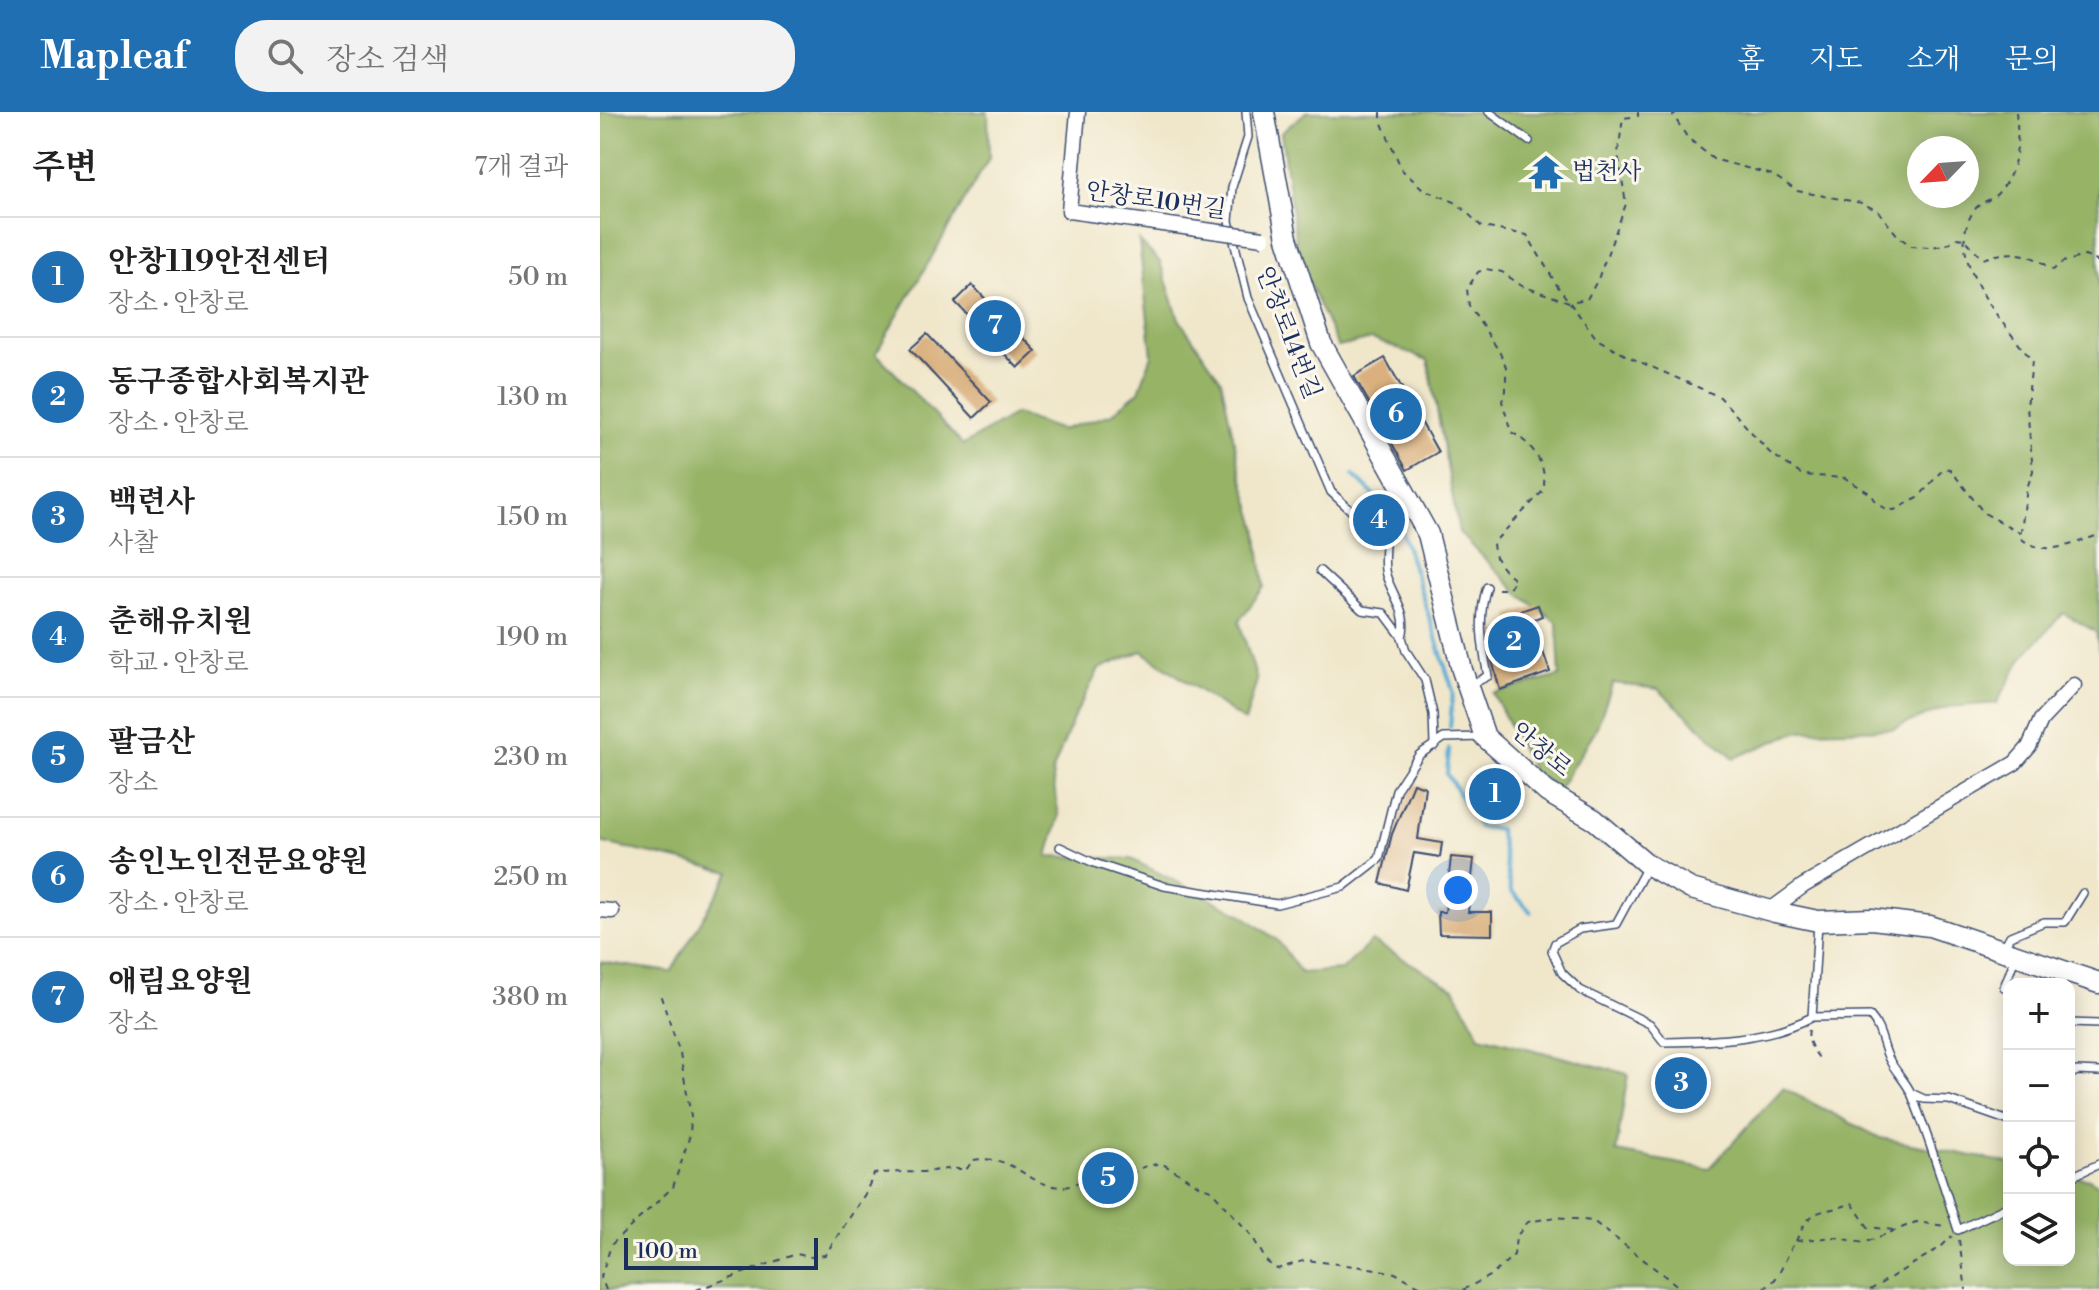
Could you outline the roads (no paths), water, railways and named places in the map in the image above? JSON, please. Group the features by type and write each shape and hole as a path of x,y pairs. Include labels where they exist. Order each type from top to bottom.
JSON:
{"street":[{"name":"안창로10번길","path":"1078,112 1069,211 1263,238 1287,238"},
{"name":"안창로","path":"1264,112 1287,238 1321,343 1428,534 1468,686 1485,737 1547,792 1595,820 1648,865 1691,889 1818,921 1872,919 1930,926 2099,983"},
{"path":"1769,911 1803,886 2015,763 2029,747 2041,720 2074,685"}],"lane":[{"name":"안창로14번길","path":"1246,112 1248,137 1232,187 1229,221 1248,298 1331,492 1385,542 1385,573 1401,605 1405,628 1402,637"},
{"path":"1489,112 1529,141"},
{"path":"1320,571 1362,610 1384,613 1402,637 1406,651 1425,680 1433,714 1434,746"},
{"path":"1468,686 1488,676 1481,641 1482,602 1487,587"},
{"path":"1060,847 1094,863 1164,886 1277,904 1343,887 1379,859 1396,790 1419,755 1444,738 1485,737"},
{"path":"1648,865 1616,924 1580,929 1555,943 1552,951 1562,973 1580,990 1650,1024 1664,1042 1753,1036 1794,1027 1812,1017 1870,1016 1878,1024 1889,1060 1911,1093 1914,1107 1929,1138 1958,1230 2003,1209"},
{"path":"2005,978 2010,936 2044,922 2065,922 2083,893"},
{"path":"1812,1017 1818,921"},
{"path":"2075,1023 2099,1024"},
{"path":"2075,1072 2099,1072"},
{"path":"1911,1093 1924,1099 1949,1100 2003,1119"},
{"path":"2075,1175 2099,1164"}],"waterway":[{"path":"1353,475 1397,517 1453,691 1450,727"},
{"path":"1449,749 1447,774 1479,827 1499,829 1511,891 1531,912"}],"place":[{"name":"법천사","path":"1546,172"},
{"name":"애림요양원","path":"995,326"},
{"name":"송인노인전문요양원","path":"1396,414"},
{"name":"춘해유치원","path":"1379,520"},
{"name":"동구종합사회복지관","path":"1514,642"},
{"name":"안창119안전센터","path":"1495,794"},
{"name":"백련사","path":"1681,1083"},
{"name":"팔금산","path":"1108,1178"}]}
